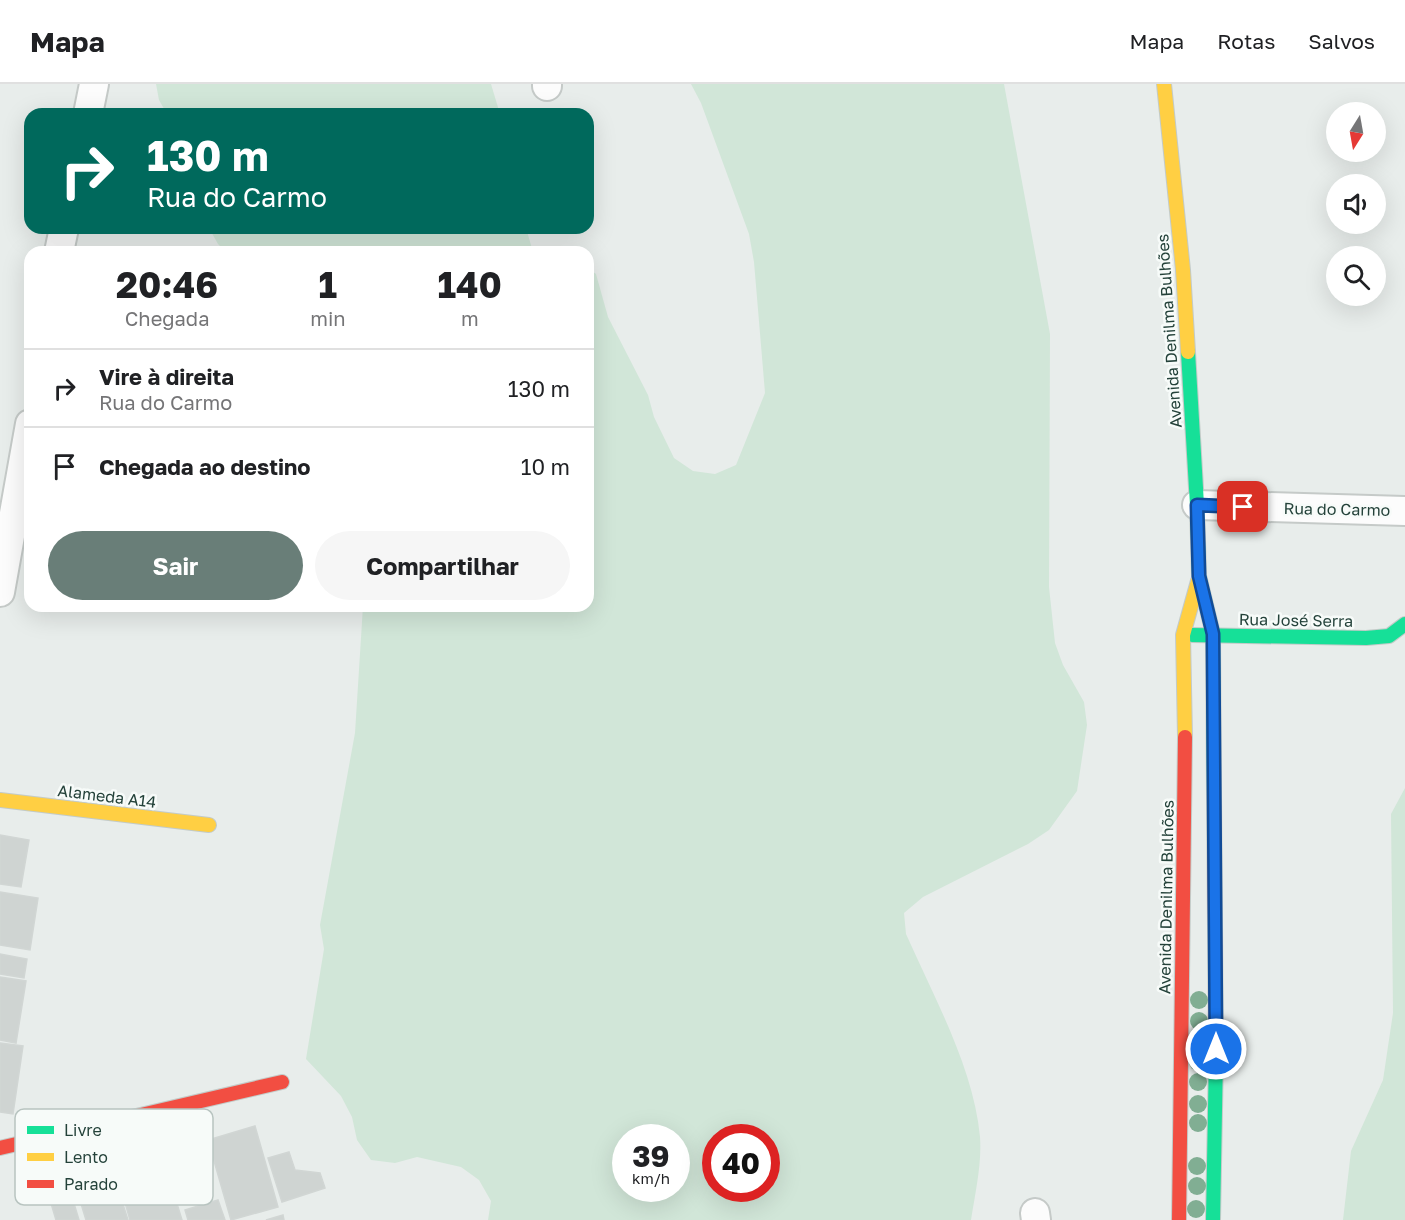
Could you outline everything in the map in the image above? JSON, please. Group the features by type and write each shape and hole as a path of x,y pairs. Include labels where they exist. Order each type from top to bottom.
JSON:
{"street":[{"path":"89,108 94,84"},
{"name":"Avenida Denilma Bulhões","path":"1164,84 1183,270 1199,576 1213,634 1216,1060 1213,1220"},
{"path":"0,592 22,513 24,491"},
{"name":"Rua do Carmo","path":"1197,505 1405,511"},
{"name":"Avenida Denilma Bulhões","path":"1179,1220 1185,739 1183,635 1199,576"},
{"name":"Rua José Serra","path":"1183,635 1366,638 1389,636 1405,624"},
{"name":"Alameda A14","path":"0,800 209,825"},
{"path":"167,1109 282,1082"},
{"path":"0,1148 15,1144"}],"green space":[{"path":"156,84 491,84 498,108 164,108 159,100"},
{"path":"691,84 1004,84 1050,334 1049,587 1055,643 1063,665 1084,702 1087,725 1077,791 1049,830 1028,844 923,897 904,913 906,934 961,1059 976,1111 980,1158 971,1220 488,1220 491,1201 479,1180 461,1167 417,1157 395,1163 371,1160 357,1140 352,1117 341,1096 306,1059 324,949 320,925 355,733 363,612 594,612 594,272 608,317 648,395 654,417 674,458 693,471 715,474 736,465 765,393 754,262 749,234 701,103"},
{"path":"212,234 528,234 531,246 220,246"},
{"path":"1405,788 1405,1220 1343,1220 1351,1151 1383,1080 1393,1013 1391,814"}],"building":[{"path":"0,835 29,840 21,887 0,884"},
{"path":"0,892 38,898 30,950 0,945"},
{"path":"0,954 27,959 24,978 0,974"},
{"path":"0,977 26,981 16,1043 0,1040"},
{"path":"0,1043 23,1046 13,1114 0,1112"},
{"path":"255,1126 278,1207 231,1220 213,1157 213,1139"},
{"path":"289,1152 295,1170 320,1173 325,1188 282,1202 268,1158"},
{"path":"218,1200 225,1220 188,1220 185,1210 202,1205 213,1205 213,1202"},
{"path":"52,1205 74,1205 79,1220 56,1220"},
{"path":"81,1205 123,1205 128,1220 86,1220"},
{"path":"126,1205 177,1205 182,1220 130,1220"},
{"path":"283,1215 284,1220 266,1220"}],"traffic: fast":[{"path":"1188,352 1199,576 1213,634 1214,796"},
{"path":"1192,635 1366,638 1389,636 1405,624"},
{"path":"1213,1220 1216,1055"}],"traffic: slow":[{"path":"1164,84 1183,270 1188,352"},
{"path":"1185,737 1183,635 1198,581"},
{"path":"0,800 209,825"}],"traffic: jam":[{"path":"1179,1220 1185,737"},
{"path":"1214,796 1216,1055"},
{"path":"167,1109 282,1082"},
{"path":"0,1148 15,1144"}],"route":[{"path":"1216,1049 1213,634 1199,576 1197,505 1243,507"}]}
